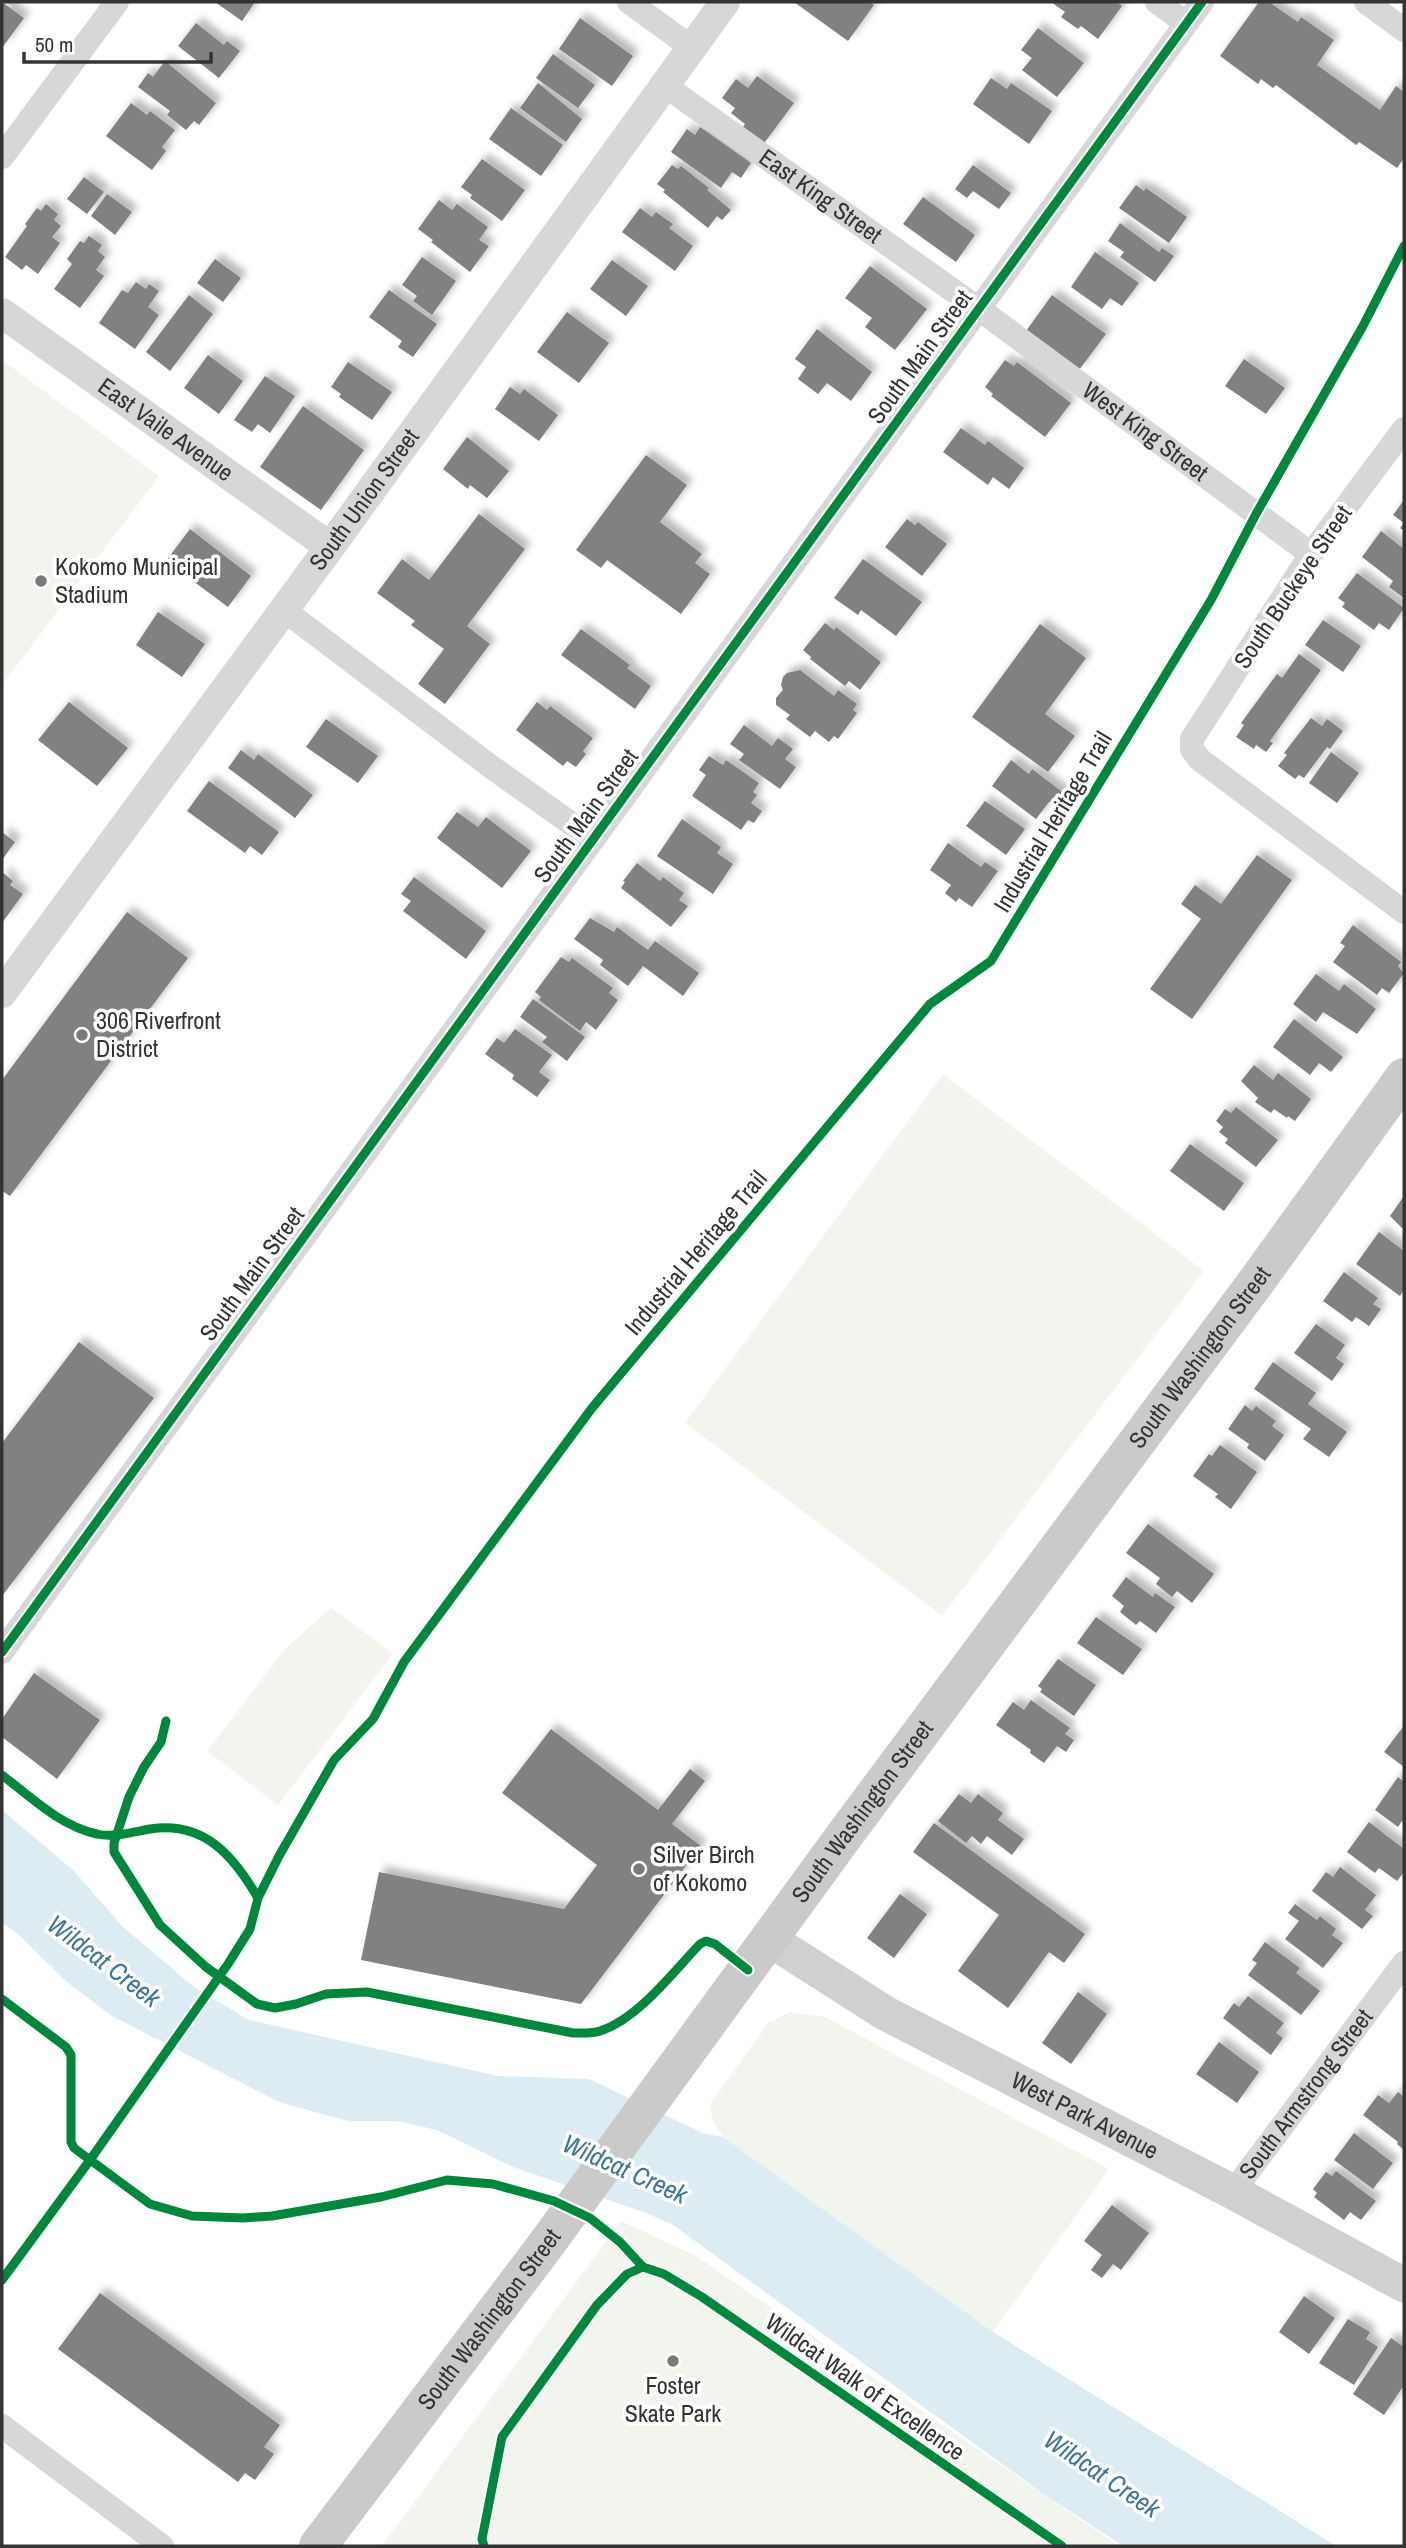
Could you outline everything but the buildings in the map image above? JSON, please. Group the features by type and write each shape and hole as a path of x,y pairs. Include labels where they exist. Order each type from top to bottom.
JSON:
{"main road":[{"name":"South Washington Street","path":"318,2546 545,2246 769,1939 1248,1294 1404,1077"},
{"name":"West Park Avenue","path":"769,1939 885,2013 1233,2192 1404,2285"}],"street":[{"path":"2,157 117,2"},
{"path":"629,2 691,47"},
{"name":"South Union Street","path":"2,993 330,547 725,2"},
{"path":"1157,2 1186,23"},
{"name":"South Main Street","path":"2,1652 1202,2"},
{"path":"1366,2 1404,30"},
{"name":"East King Street","path":"664,85 979,309"},
{"name":"West King Street","path":"979,309 1311,554"},
{"name":"East Vaile Avenue","path":"2,313 330,547"},
{"name":"South Buckeye Street","path":"1404,429 1311,554 1192,739 1192,749 1199,759 1404,912"},
{"path":"284,610 490,766 593,839"},
{"name":"South Armstrong Street","path":"1233,2192 1404,1963"},
{"path":"2,2426 162,2546"}],"shaded area":[{"name":"Kokomo Municipal Stadium","path":"2,360 159,476 2,685"},
{"path":"943,1074 1204,1271 942,1616 685,1423"},
{"path":"331,1608 393,1654 278,1805 207,1751 285,1649"},
{"path":"790,2012 825,2017 1109,2169 993,2332 723,2137 713,2121 710,2104 768,2023"},
{"path":"621,2221 696,2256 1119,2546 382,2546"}],"water":[{"name":"Wildcat Creek","path":"2,1810 74,1871 122,1926 195,1988 249,2020 498,2076 589,2079 703,2133 723,2137 993,2332 1336,2546 1123,2546 1042,2493 673,2225 513,2167 437,2130 397,2121 348,2121 279,2102 112,2016 68,1983 17,1933 2,1923"}],"cycle path":[{"path":"2,1652 1202,2"},
{"name":"Industrial Heritage Trail","path":"2,2280 228,1964 250,1929 258,1898 279,1856 334,1760 373,1719 404,1662 592,1408 930,1004 991,961 1211,600 1256,514 1363,326 1404,246"},
{"path":"166,1721 161,1742 144,1767 129,1797 114,1843 114,1852 160,1925 206,1967 257,2004 275,2008 326,1994 367,1992 573,2033 590,2033 614,2025 641,2006 700,1944 706,1941 715,1944 748,1970"},
{"path":"2,1775 58,1818 83,1830 110,1835 169,1828 186,1830 201,1836 227,1855 258,1898"},
{"name":"Wildcat Walk of Excellence","path":"2,1999 66,2047 71,2055 71,2142 74,2148 150,2204 192,2216 272,2216 381,2197 447,2180 493,2184 554,2201 590,2218 620,2242 643,2267 664,2274 702,2297 1062,2546"},
{"path":"484,2546 482,2539 502,2437 597,2305 627,2274 643,2267"}],"place":[{"name":"Kokomo Municipal Stadium","path":"41,581"},
{"name":"306 Riverfront District","path":"82,1035"},
{"name":"Silver Birch of Kokomo","path":"639,1869"},
{"name":"Foster Skate Park","path":"673,2361"}]}
